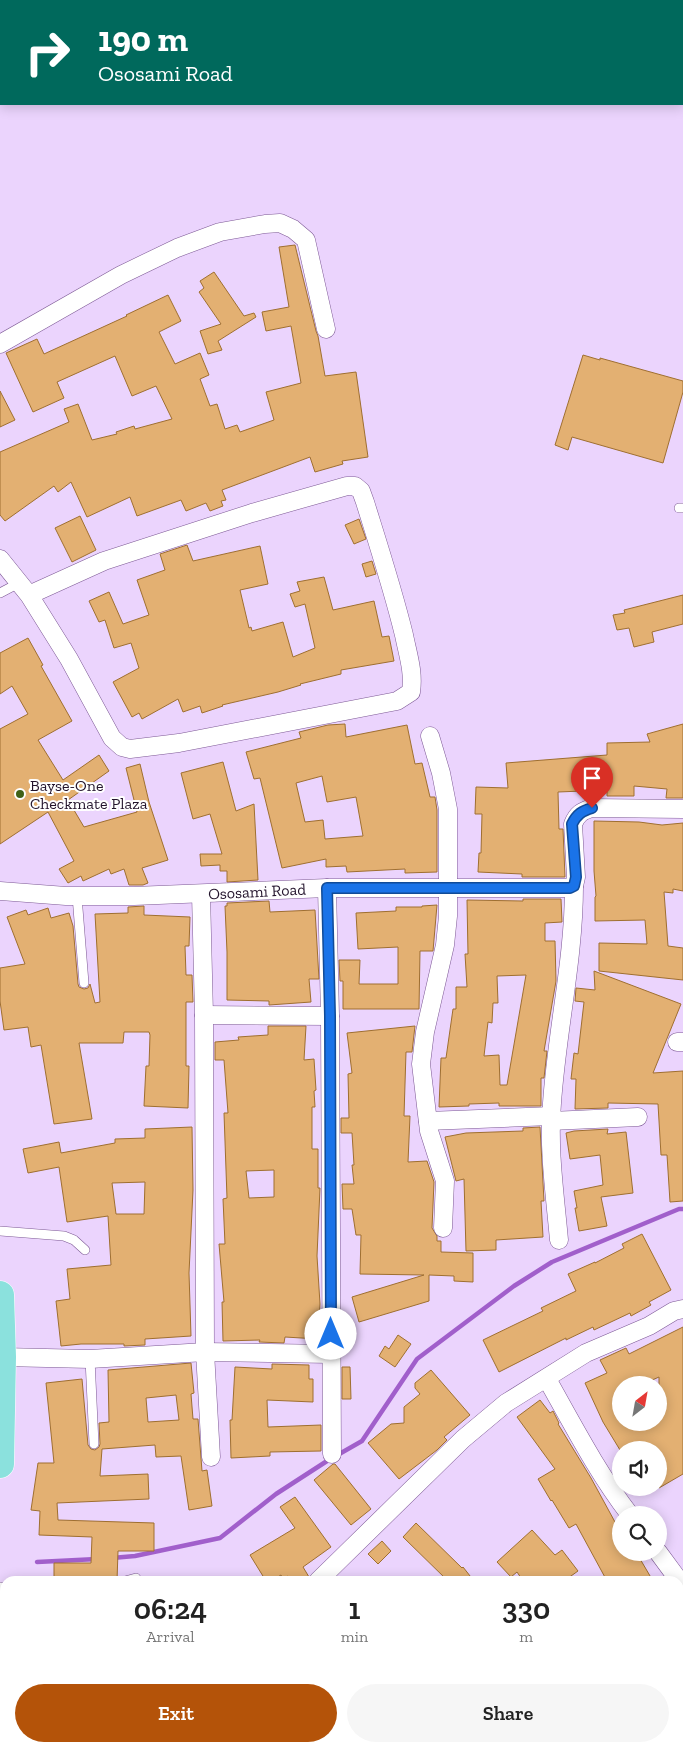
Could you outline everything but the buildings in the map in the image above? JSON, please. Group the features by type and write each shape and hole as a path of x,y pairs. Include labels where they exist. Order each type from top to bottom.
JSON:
{"main road":[{"path":"0,1295 2,1357 0,1464"}],"street":[{"path":"0,344 121,275 177,248 220,232 280,223 292,229 306,240 326,329"},
{"path":"0,559 24,589 70,659 112,738 122,747 130,749 179,743 397,701 411,692 412,668 396,602 365,502 360,491 355,486 347,486 252,513 24,589"},
{"path":"430,736 442,773 448,809 448,887 445,945 425,1032 421,1064 429,1131 445,1181 442,1228"},
{"path":"559,1240 551,1118 574,918 574,886 576,877 572,824 576,816 581,812 592,808 683,809"},
{"name":"Ososami Road","path":"0,892 78,896 201,894 327,888 565,888 574,886"},
{"path":"327,888 330,1016 332,1454"},
{"path":"201,894 204,1015 205,1352 211,1457"},
{"path":"204,1015 330,1016"},
{"path":"428,1121 638,1118"},
{"path":"323,1576 463,1438 506,1403 586,1353 649,1326 678,1309 683,1309"},
{"path":"2,1357 90,1358 205,1352 331,1354"},
{"path":"547,1379 590,1456 623,1506"},
{"path":"665,1561 676,1576"}],"lane":[{"path":"0,593 24,589"},
{"path":"78,896 84,982"},
{"path":"0,1231 64,1236 74,1240 85,1250"},
{"path":"90,1358 94,1444"}],"waterway":[{"path":"112,1558 135,1556 220,1538 276,1494 362,1441 417,1359 514,1286 552,1262 679,1209 683,1209"},
{"path":"37,1562 97,1559"}],"place":[{"name":"Bayse-One Checkmate Plaza","path":"20,794"}],"route":[{"path":"331,1334 330,1016 327,888 570,888 574,886 576,877 572,824 576,816 592,808"}]}
